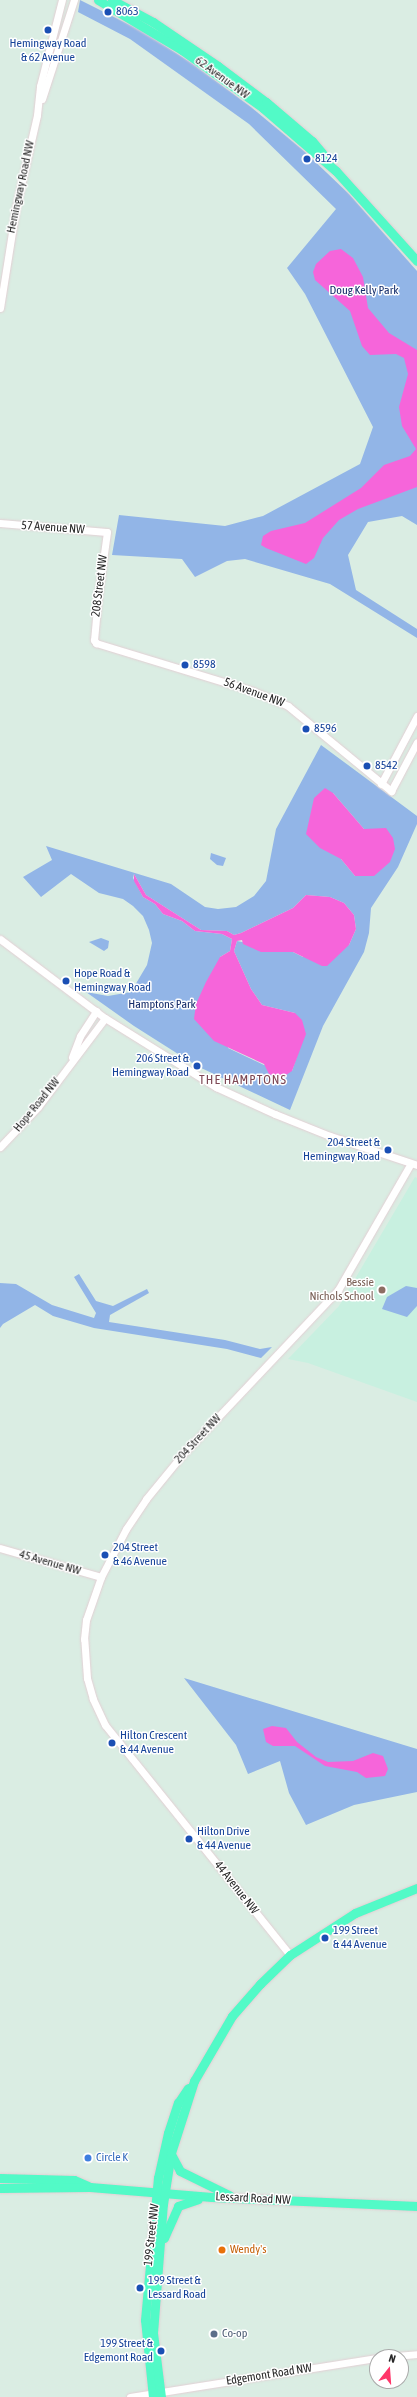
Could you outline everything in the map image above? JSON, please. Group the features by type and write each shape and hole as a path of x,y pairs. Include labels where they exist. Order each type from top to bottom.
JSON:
{"main road":[{"name":"62 Avenue NW","path":"98,0 149,28 214,72 263,108 336,171"},
{"name":"62 Avenue NW","path":"112,0 187,45 266,102 312,141 336,171 417,261"},
{"name":"199 Street NW","path":"157,2395 146,2343 146,2313 164,2147 178,2103 194,2081 232,2016 260,1984 290,1955 355,1913 417,1888"},
{"name":"199 Street NW","path":"157,2395 153,2333 160,2193 194,2081"},
{"path":"171,2153 174,2165 184,2174 234,2198"},
{"name":"Lessard Road NW","path":"0,2178 74,2180 90,2187"},
{"name":"Lessard Road NW","path":"0,2188 90,2187 212,2197 417,2206"},
{"path":"157,2261 168,2225 178,2206 187,2201 212,2197"}],"street":[{"name":"Hemingway Road NW","path":"0,308 16,207 37,115 50,44 62,0"},
{"name":"Hemingway Road NW","path":"37,115 74,0"},
{"name":"57 Avenue NW","path":"0,523 107,532"},
{"name":"208 Street NW","path":"94,640 107,532"},
{"name":"56 Avenue NW","path":"94,640 96,643 253,691 288,706 310,722 391,791 417,742"},
{"path":"381,784 417,716"},
{"path":"0,939 96,1012 216,1087 245,1101 330,1136 414,1164"},
{"name":"Hope Road NW","path":"71,1061 80,1036 96,1012"},
{"name":"Hope Road NW","path":"0,1147 38,1107 71,1061 89,1042 105,1018"},
{"name":"204 Street NW","path":"121,1746 105,1725 93,1699 84,1659 86,1620 101,1577 126,1529 182,1455 338,1290 414,1164"},
{"name":"45 Avenue NW","path":"0,1548 101,1577"},
{"name":"44 Avenue NW","path":"121,1746 290,1955"},
{"name":"Edgemont Road NW","path":"130,2397 157,2395 369,2359"}],"shaded area":[{"path":"341,249 353,258 363,277 368,308 389,333 417,350 417,487 358,509 339,520 323,538 314,558 306,564 261,545 263,536 271,531 305,523 361,488 384,465 410,456 416,449 402,426 399,407 408,374 404,358 396,354 370,355 362,346 350,311 315,280 313,272 316,264 330,251"},
{"path":"325,788 333,793 364,829 386,828 393,838 395,849 390,862 374,876 355,876 341,859 320,848 306,834 314,798"},
{"path":"134,874 146,895 201,930 227,931 234,935 241,933 293,908 306,895 330,897 344,903 354,915 356,929 349,945 327,966 322,966 293,952 261,952 243,944 242,940 237,941 234,951 251,989 262,1005 295,1013 302,1020 306,1034 292,1071 280,1079 269,1074 264,1064 214,1041 194,1019 196,1004 206,982 220,957 230,951 232,939 222,934 195,931 182,921 163,914 155,904 143,897 134,881"},
{"name":"Bessie Nichols School","path":"415,1177 417,1178 417,1402 308,1363 288,1359 339,1306"},
{"path":"272,1726 286,1728 297,1742 316,1757 328,1762 353,1761 373,1753 383,1756 388,1769 385,1776 366,1778 357,1772 325,1766 295,1746 273,1746 266,1742 263,1729"}],"green space":[{"name":"Doug Kelly Park","path":"80,0 142,31 190,62 251,107 304,151 349,194 417,271 417,525 402,516 368,522 348,555 356,590 417,629 417,638 330,584 245,559 227,561 195,577 182,559 112,555 119,515 225,526 263,516 360,464 373,427 305,294 287,268 336,209 249,124 130,39 78,12"},
{"name":"Hamptons Park","path":"321,745 417,816 417,824 398,867 371,908 369,933 364,952 323,1026 290,1110 197,1066 134,1026 86,992 108,996 131,992 147,965 152,943 149,930 143,916 133,906 123,899 99,893 71,874 41,897 23,877 52,860 46,846 171,884 205,907 218,909 236,907 254,896 266,881 276,829","holes":["333,793 364,829 355,876 341,859","134,874 146,895 201,930 227,931 234,935 241,933 293,908 306,895 330,897 344,903 354,915 356,929 349,945 303,957 293,952 237,941 234,951 251,989 262,1005 295,1013 298,1053 292,1071 264,1065 228,1048 220,957 230,951 232,939 222,934 195,931 182,921 163,914 155,904 143,897 133,878"]},
{"path":"211,853 226,858 223,866 217,865 210,859"},
{"path":"101,938 109,941 108,948 104,951 89,942"},
{"path":"79,1274 96,1301 113,1306 147,1289 149,1293 110,1315 109,1322 225,1340 260,1349 272,1347 261,1358 227,1349 94,1328 53,1316 35,1305 3,1324 0,1328 0,1283 16,1284 52,1305 94,1318 96,1313 74,1277"},
{"path":"406,1286 417,1288 417,1306 407,1317 382,1309 387,1297"},
{"path":"184,1678 417,1749 417,1792 354,1805 306,1825 289,1793 280,1761 248,1774 236,1745"}],"place":[{"name":"8063","path":"108,12"},
{"name":"Hemingway Road & 62 Avenue","path":"48,30"},
{"name":"8124","path":"307,159"},
{"name":"8598","path":"185,665"},
{"name":"8596","path":"306,729"},
{"name":"8542","path":"367,766"},
{"name":"Hope Road & Hemingway Road","path":"66,981"},
{"name":"206 Street & Hemingway Road","path":"197,1066"},
{"name":"204 Street & Hemingway Road","path":"388,1150"},
{"name":"Bessie Nichols School","path":"382,1290"},
{"name":"204 Street & 46 Avenue","path":"105,1555"},
{"name":"Hilton Crescent & 44 Avenue","path":"112,1743"},
{"name":"Hilton Drive & 44 Avenue","path":"189,1839"},
{"name":"199 Street & 44 Avenue","path":"325,1938"},
{"name":"Circle K","path":"88,2158"},
{"name":"Wendy's","path":"222,2250"},
{"name":"199 Street & Lessard Road","path":"140,2288"},
{"name":"Co-op","path":"214,2334"},
{"name":"199 Street & Edgemont Road","path":"161,2351"}],"district":[{"name":"THE HAMPTONS","path":"243,1080"}]}
